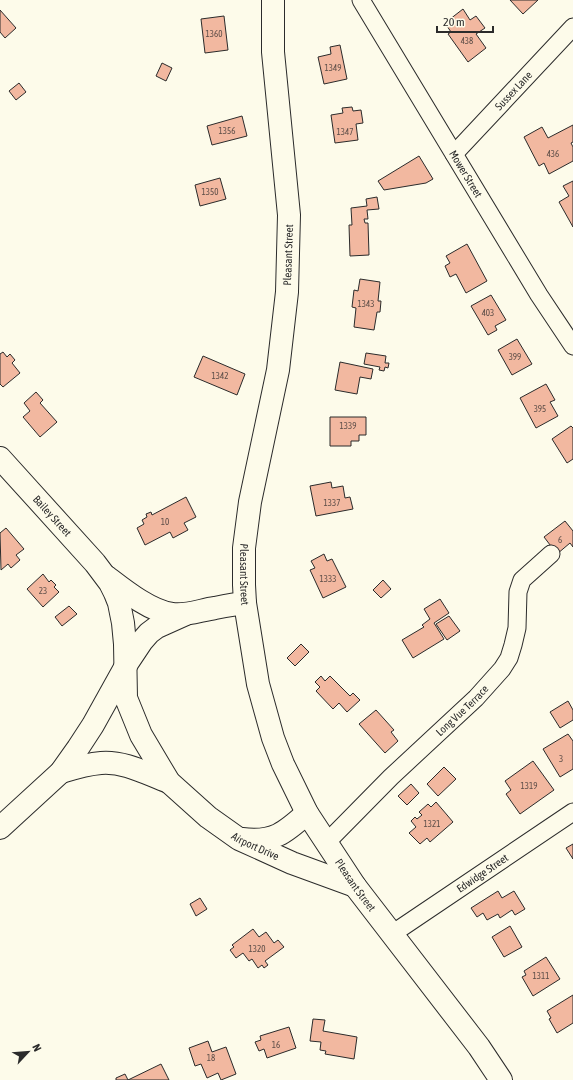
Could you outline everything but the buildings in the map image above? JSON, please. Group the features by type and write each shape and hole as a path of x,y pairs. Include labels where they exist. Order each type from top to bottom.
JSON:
{"main road":[{"name":"Pleasant Street","path":"273,0 273,52 289,215 287,292 278,370 250,502 244,565 245,603 258,684 264,711 273,738 283,764 307,813 355,886 479,1047 501,1080"},
{"name":"Bailey Street","path":"0,458 75,540 110,583 115,592 122,614 125,644 125,667"},
{"name":"Bailey Street","path":"104,576 154,609 170,614 186,614 245,603"},
{"name":"Airport Drive","path":"0,828 61,772 93,725 125,667 142,640 149,633 165,623 186,614"},
{"name":"Airport Drive","path":"125,667 126,698 141,735 169,782 208,817 239,839 292,863 355,886"},
{"name":"Airport Drive","path":"61,772 86,765 108,763 120,764 169,782"},
{"path":"239,839 260,840 275,837 288,830 307,813"}],"street":[{"name":"Mower Street","path":"361,0 539,295 573,346"},
{"name":"Sussex Lane","path":"454,154 573,27"},
{"name":"Long Vue Terrace","path":"326,843 391,777 476,698 502,669 509,658 517,628 518,592 522,580 551,554"},
{"name":"Edwidge Street","path":"392,934 573,812"}]}
